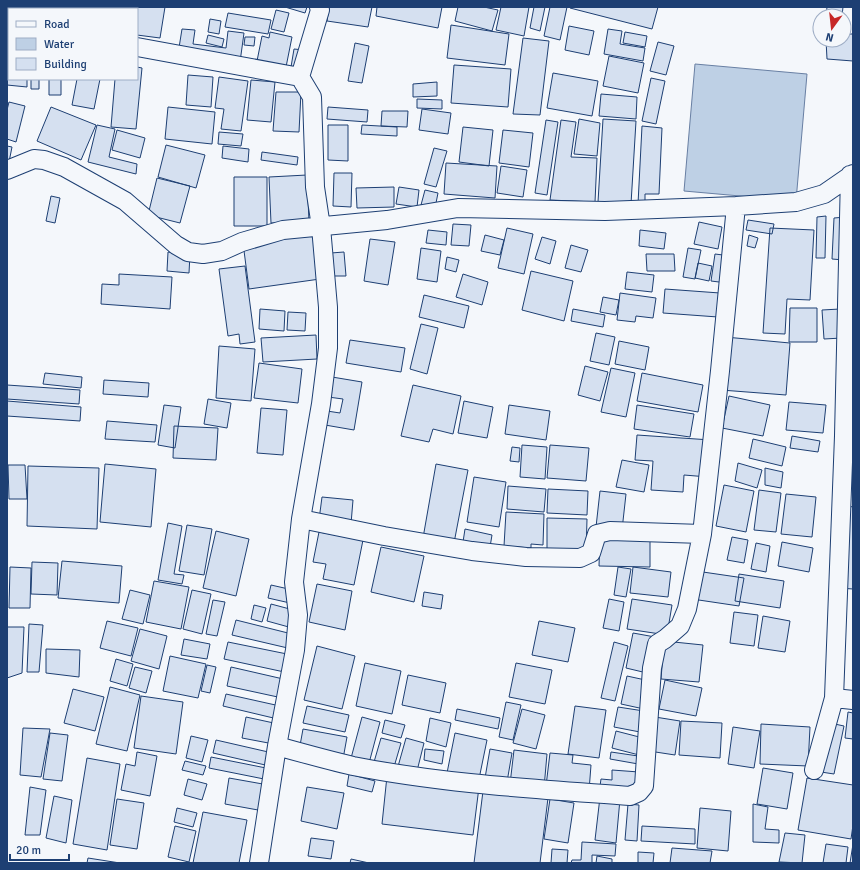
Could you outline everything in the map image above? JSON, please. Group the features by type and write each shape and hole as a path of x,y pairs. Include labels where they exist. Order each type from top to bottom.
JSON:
{"street":[{"path":"300,78 320,10 319,7"},
{"path":"138,48 300,78 312,96 315,187 321,227 328,307 328,348 321,404 301,520 294,582 298,614 295,650 276,746 259,863"},
{"path":"7,170 34,159 44,160 64,167 125,201 176,245 188,252 203,254 222,251 242,242 283,230 387,220 458,208 605,212 796,202 824,194 851,175"},
{"path":"814,770 834,698 845,404 851,175"},
{"path":"276,746 352,766 450,781 630,796 639,792 644,786 652,668 657,644 666,639 680,626 687,609 702,534 736,206"},
{"path":"301,520 384,536 526,557 580,558 591,553 597,534 610,531 702,534"},
{"path":"834,698 853,700"}],"water":[{"path":"695,64 807,74 796,201 684,191"}],"building":[{"path":"7,7 45,7 8,8 7,27"},
{"path":"51,7 80,7 80,8"},
{"path":"101,7 125,7 124,8"},
{"path":"165,7 160,38 138,35 138,8 130,8"},
{"path":"285,7 307,7 305,13"},
{"path":"329,7 372,7 368,27 327,21"},
{"path":"377,7 442,7 438,28 376,16"},
{"path":"458,7 484,7 498,10 492,31 455,21"},
{"path":"501,7 529,7 524,36 496,30"},
{"path":"534,7 545,7 540,31 530,28"},
{"path":"550,7 567,7 560,40 544,36"},
{"path":"570,7 658,7 652,29"},
{"path":"827,7 843,7 843,8"},
{"path":"276,10 289,13 284,32 271,29"},
{"path":"228,13 271,20 268,34 225,27"},
{"path":"210,19 221,21 219,34 208,32"},
{"path":"451,25 509,34 505,65 447,58"},
{"path":"569,26 594,31 589,55 565,50"},
{"path":"182,29 195,30 193,44 226,48 228,31 244,33 240,62 178,54"},
{"path":"608,29 622,31 620,44 645,48 643,61 604,54"},
{"path":"270,32 292,37 285,72 256,66 262,36 269,38"},
{"path":"625,32 647,36 645,47 623,43"},
{"path":"853,34 853,61 827,59 826,48 852,48"},
{"path":"208,35 224,39 222,47 206,43"},
{"path":"245,37 255,37 254,46 244,45"},
{"path":"523,38 549,41 540,115 513,114"},
{"path":"658,42 674,46 666,75 650,71"},
{"path":"355,43 369,46 362,83 348,81"},
{"path":"294,49 304,50 289,79"},
{"path":"609,56 644,63 638,93 603,86"},
{"path":"8,59 8,80 27,80 27,87 7,85"},
{"path":"454,65 511,69 508,107 451,103"},
{"path":"138,67 142,68 136,129 111,127 115,80 138,80"},
{"path":"553,73 598,81 592,116 547,108"},
{"path":"188,75 213,77 211,107 186,105"},
{"path":"219,77 248,81 241,131 221,129 224,109 215,108"},
{"path":"651,78 665,81 656,124 642,121"},
{"path":"31,80 39,80 39,89 31,89"},
{"path":"49,80 61,80 61,95 49,95"},
{"path":"77,80 100,80 94,109 72,105"},
{"path":"251,80 275,82 271,122 247,120"},
{"path":"437,82 437,96 413,97 413,84"},
{"path":"276,92 301,92 299,132 273,131"},
{"path":"601,94 637,97 636,119 599,116"},
{"path":"417,99 442,100 442,109 417,108"},
{"path":"9,102 25,106 16,142 7,139 7,110"},
{"path":"51,107 96,125 81,160 37,141"},
{"path":"168,107 215,112 212,144 165,139"},
{"path":"328,107 368,110 367,122 327,119"},
{"path":"422,109 451,113 448,134 419,130"},
{"path":"382,111 408,111 407,127 381,126"},
{"path":"579,119 600,123 597,156 574,154"},
{"path":"603,119 636,121 631,204 598,202"},
{"path":"546,120 558,122 547,195 535,193"},
{"path":"561,120 576,122 571,157 597,158 595,202 550,200"},
{"path":"97,125 115,129 109,157 137,164 136,174 88,162"},
{"path":"328,125 348,125 348,161 328,160"},
{"path":"362,125 397,127 397,136 361,134"},
{"path":"642,126 662,128 659,194 645,194 645,204 638,204"},
{"path":"463,127 493,130 489,166 459,162"},
{"path":"117,130 145,138 140,158 112,150"},
{"path":"503,130 533,133 529,167 499,163"},
{"path":"219,132 243,134 241,146 218,144"},
{"path":"166,145 205,155 196,188 158,177"},
{"path":"7,146 12,147 9,162 7,163"},
{"path":"223,146 249,149 248,162 222,158"},
{"path":"434,148 447,151 436,187 424,184"},
{"path":"262,152 298,157 297,165 261,160"},
{"path":"446,163 497,166 495,198 444,194"},
{"path":"501,166 527,170 523,197 497,193"},
{"path":"334,173 352,173 351,207 333,206"},
{"path":"307,175 309,222 271,223 269,177"},
{"path":"234,177 267,177 267,226 234,226"},
{"path":"157,178 190,186 180,223 148,215"},
{"path":"394,187 394,207 357,208 356,188"},
{"path":"399,187 419,190 417,207 396,204"},
{"path":"425,190 438,193 435,208 421,205"},
{"path":"51,196 60,198 55,223 46,221"},
{"path":"826,216 825,258 816,258 817,217"},
{"path":"846,217 844,260 832,259 834,218"},
{"path":"748,220 774,224 772,234 746,230"},
{"path":"699,222 722,227 718,249 694,244"},
{"path":"453,224 471,225 469,246 451,245"},
{"path":"507,228 533,234 524,274 498,268"},
{"path":"770,228 814,230 810,300 787,299 785,334 763,333"},
{"path":"428,230 447,232 446,245 426,243"},
{"path":"640,230 666,233 664,249 639,246"},
{"path":"313,233 320,279 249,289 243,243"},
{"path":"485,235 504,240 500,255 481,251"},
{"path":"749,235 758,238 755,248 747,246"},
{"path":"542,237 556,241 550,264 535,259"},
{"path":"370,239 395,242 388,285 364,281"},
{"path":"571,245 588,250 581,272 565,268"},
{"path":"421,248 441,251 437,282 417,279"},
{"path":"688,248 701,250 695,279 683,277"},
{"path":"168,252 190,254 189,273 167,271"},
{"path":"344,252 346,276 332,276 331,253"},
{"path":"646,254 674,254 675,271 647,271"},
{"path":"715,254 731,256 727,283 711,281"},
{"path":"447,257 459,260 456,272 445,269"},
{"path":"698,263 712,266 709,281 695,278"},
{"path":"245,266 255,342 240,344 239,334 228,336 219,269"},
{"path":"531,271 573,281 564,321 522,310"},
{"path":"627,272 654,275 652,292 625,289"},
{"path":"119,274 172,277 170,309 101,304 102,284 119,285"},
{"path":"463,274 488,282 482,305 456,297"},
{"path":"665,289 720,293 718,317 663,313"},
{"path":"620,293 656,298 653,318 636,316 635,322 617,320"},
{"path":"424,295 469,306 464,328 419,317"},
{"path":"603,297 619,300 616,315 600,312"},
{"path":"790,308 817,308 817,342 789,342"},
{"path":"260,309 285,311 284,331 259,329"},
{"path":"573,309 605,315 603,327 571,321"},
{"path":"840,309 842,338 824,339 822,310"},
{"path":"288,312 306,313 305,331 287,330"},
{"path":"421,324 438,328 427,374 410,369"},
{"path":"596,333 615,337 609,365 590,361"},
{"path":"316,335 317,359 263,362 261,338"},
{"path":"725,337 790,343 786,395 721,390"},
{"path":"350,340 405,348 401,372 346,363"},
{"path":"619,341 649,347 645,370 615,364"},
{"path":"219,346 255,349 251,401 216,398"},
{"path":"259,363 302,369 298,403 254,398"},
{"path":"585,366 608,372 600,401 578,395"},
{"path":"611,368 635,373 626,417 601,412"},
{"path":"45,373 82,377 81,388 43,384"},
{"path":"642,373 703,385 698,412 637,401"},
{"path":"332,377 362,382 354,430 325,425 327,411 340,413 343,399 328,397"},
{"path":"104,380 149,383 148,397 103,394"},
{"path":"7,385 80,390 79,404 7,399"},
{"path":"413,385 461,396 453,434 433,429 429,442 401,436"},
{"path":"729,396 770,405 763,436 722,428"},
{"path":"208,399 231,403 227,428 204,424"},
{"path":"7,401 81,407 80,421 7,416"},
{"path":"464,401 493,407 487,438 458,433"},
{"path":"789,402 826,405 823,433 786,430"},
{"path":"164,405 181,407 175,448 158,445"},
{"path":"509,405 550,411 546,440 505,434"},
{"path":"637,405 694,414 690,437 634,429"},
{"path":"261,408 287,410 283,455 257,453"},
{"path":"107,421 157,425 155,442 105,439"},
{"path":"853,423 853,486 847,485"},
{"path":"174,426 218,428 216,460 173,458"},
{"path":"637,435 711,440 708,477 684,475 683,492 651,490 653,461 635,460"},
{"path":"792,436 820,441 818,452 790,448"},
{"path":"753,439 786,447 782,466 749,458"},
{"path":"522,445 547,447 545,479 520,477"},
{"path":"550,445 589,448 586,481 547,478"},
{"path":"512,447 520,448 519,462 510,461"},
{"path":"622,460 649,465 644,492 616,487"},
{"path":"738,463 762,470 757,488 735,481"},
{"path":"105,464 156,469 151,527 100,522"},
{"path":"436,464 468,470 454,543 423,538"},
{"path":"8,465 25,465 27,499 9,499"},
{"path":"28,466 99,468 97,529 27,526"},
{"path":"765,468 783,472 781,488 765,485"},
{"path":"474,477 506,482 499,527 467,522"},
{"path":"724,485 754,491 746,532 716,526"},
{"path":"508,486 546,489 544,512 507,509"},
{"path":"548,489 588,491 587,515 547,513"},
{"path":"759,490 781,493 776,532 754,530"},
{"path":"600,491 626,494 622,530 596,527"},
{"path":"786,494 816,497 812,537 781,534"},
{"path":"322,497 353,500 351,524 319,520"},
{"path":"848,506 853,507 853,589 839,588"},
{"path":"506,512 544,514 543,545 531,544 531,548 504,546"},
{"path":"547,518 587,519 586,554 547,553"},
{"path":"168,523 182,526 174,574 184,575 182,584 158,580"},
{"path":"187,525 212,529 204,575 179,571"},
{"path":"465,529 492,535 490,547 463,542"},
{"path":"216,531 249,539 236,596 203,588"},
{"path":"319,532 363,540 354,585 323,579 326,564 313,562"},
{"path":"600,534 650,536 650,567 599,566"},
{"path":"732,537 748,540 744,563 727,560"},
{"path":"782,542 813,548 809,572 778,566"},
{"path":"756,543 770,546 766,572 751,569"},
{"path":"381,547 424,556 414,602 371,592"},
{"path":"62,561 122,566 119,603 58,598"},
{"path":"32,562 58,563 57,595 31,594"},
{"path":"10,567 31,568 30,608 9,608"},
{"path":"618,567 631,569 626,597 614,595"},
{"path":"633,567 671,572 668,597 630,593"},
{"path":"696,571 744,578 739,606 692,599"},
{"path":"739,574 784,581 780,608 735,601"},
{"path":"154,581 189,587 181,629 146,622"},
{"path":"317,584 352,591 345,630 309,622"},
{"path":"271,585 293,590 290,603 268,598"},
{"path":"130,590 150,595 143,624 122,619"},
{"path":"192,590 211,594 202,634 183,629"},
{"path":"424,592 443,595 441,609 422,606"},
{"path":"609,599 624,602 619,631 603,628"},
{"path":"632,599 672,605 667,635 627,629"},
{"path":"213,600 225,602 217,636 206,634"},
{"path":"271,604 301,612 296,629 267,621"},
{"path":"254,605 266,608 262,622 251,619"},
{"path":"734,612 758,615 754,646 730,643"},
{"path":"763,616 790,621 785,652 758,648"},
{"path":"236,620 296,635 292,649 232,635"},
{"path":"107,621 138,628 131,656 100,648"},
{"path":"539,621 575,628 568,662 532,655"},
{"path":"29,624 43,625 39,672 27,672"},
{"path":"7,627 24,627 22,673 7,678"},
{"path":"140,629 167,636 159,669 131,661"},
{"path":"633,633 655,637 647,673 626,668"},
{"path":"184,639 210,644 207,659 181,655"},
{"path":"664,641 703,645 699,682 661,679"},
{"path":"228,642 292,655 289,673 224,659"},
{"path":"614,642 628,646 615,701 601,698"},
{"path":"317,646 355,656 342,709 304,700"},
{"path":"46,649 80,650 79,677 46,673"},
{"path":"170,656 206,664 198,698 163,691"},
{"path":"116,659 133,664 127,686 110,681"},
{"path":"365,663 401,671 392,714 356,706"},
{"path":"516,663 552,670 545,704 509,697"},
{"path":"207,665 216,667 210,693 201,691"},
{"path":"135,667 152,671 146,693 129,688"},
{"path":"231,667 292,681 287,699 227,686"},
{"path":"408,675 446,683 440,713 402,705"},
{"path":"627,676 650,681 644,709 621,704"},
{"path":"665,680 702,688 696,716 659,709"},
{"path":"110,687 140,695 127,751 96,744"},
{"path":"73,689 104,697 95,731 64,723"},
{"path":"226,694 289,708 286,721 223,706"},
{"path":"141,696 183,702 176,754 134,748"},
{"path":"506,702 521,705 513,740 499,737"},
{"path":"307,706 349,715 345,732 303,723"},
{"path":"575,706 606,710 599,758 568,754"},
{"path":"618,707 644,711 640,732 614,727"},
{"path":"457,709 500,718 498,729 455,720"},
{"path":"522,709 545,715 536,749 513,743"},
{"path":"848,712 853,713 853,739 845,738"},
{"path":"246,717 283,725 279,745 242,738"},
{"path":"362,717 380,722 368,767 350,762"},
{"path":"655,717 680,721 675,755 649,751"},
{"path":"430,718 451,723 446,747 426,741"},
{"path":"385,720 405,725 401,738 382,733"},
{"path":"681,721 722,723 720,758 679,755"},
{"path":"830,723 844,726 834,774 821,772"},
{"path":"761,724 810,727 808,766 760,764"},
{"path":"733,727 760,731 754,768 728,764"},
{"path":"23,728 50,729 41,777 20,775"},
{"path":"303,729 347,737 343,759 299,751"},
{"path":"616,731 647,739 643,756 612,748"},
{"path":"50,733 68,735 62,781 43,779"},
{"path":"455,733 487,740 479,779 447,773"},
{"path":"191,736 208,740 202,762 186,758"},
{"path":"381,738 401,743 394,767 374,762"},
{"path":"406,738 424,743 416,775 397,770"},
{"path":"216,740 277,754 274,767 213,753"},
{"path":"425,749 444,751 442,764 424,760"},
{"path":"490,749 512,753 507,782 485,778"},
{"path":"514,750 547,754 544,788 510,784"},
{"path":"137,752 157,756 150,796 121,790 126,764 135,766"},
{"path":"611,752 645,757 644,765 610,759"},
{"path":"550,753 573,755 572,763 591,765 589,791 546,786"},
{"path":"211,757 276,770 274,781 209,768"},
{"path":"87,758 120,764 107,850 73,844"},
{"path":"185,761 206,766 203,775 182,770"},
{"path":"763,768 793,773 787,809 757,804"},
{"path":"612,770 639,772 637,789 600,786 601,779 612,780"},
{"path":"349,774 375,781 372,792 347,786"},
{"path":"387,776 479,787 473,835 382,824"},
{"path":"229,778 274,786 269,812 225,804"},
{"path":"807,778 853,785 853,825 851,839 798,830"},
{"path":"188,779 207,784 202,800 184,795"},
{"path":"30,787 46,790 40,835 25,835"},
{"path":"307,787 344,793 337,829 301,821"},
{"path":"483,791 548,798 540,863 474,863"},
{"path":"54,796 72,800 66,843 46,838"},
{"path":"600,797 620,799 616,843 595,840"},
{"path":"117,799 144,803 137,849 110,845"},
{"path":"550,799 574,803 568,843 544,839"},
{"path":"628,804 639,805 637,841 625,840"},
{"path":"753,804 768,807 765,829 779,830 779,843 753,842"},
{"path":"177,808 197,813 193,827 174,822"},
{"path":"700,808 731,811 728,851 697,848"},
{"path":"203,812 247,820 239,863 193,863"},
{"path":"175,826 196,831 189,862 168,857"},
{"path":"642,826 695,829 695,844 641,841"},
{"path":"785,833 805,835 802,863 779,862"},
{"path":"311,838 334,841 331,859 308,856"},
{"path":"582,842 616,844 615,856 592,855 592,863 571,863 572,860 581,860"},
{"path":"826,844 848,847 846,863 823,863"},
{"path":"853,844 853,863 850,863"},
{"path":"672,848 712,851 710,863 670,863"},
{"path":"552,849 568,850 567,863 551,863"},
{"path":"638,852 654,853 653,863 638,863"},
{"path":"597,856 612,859 612,863 596,863"},
{"path":"88,858 120,863 87,863"},
{"path":"351,859 369,863 350,863"}]}
